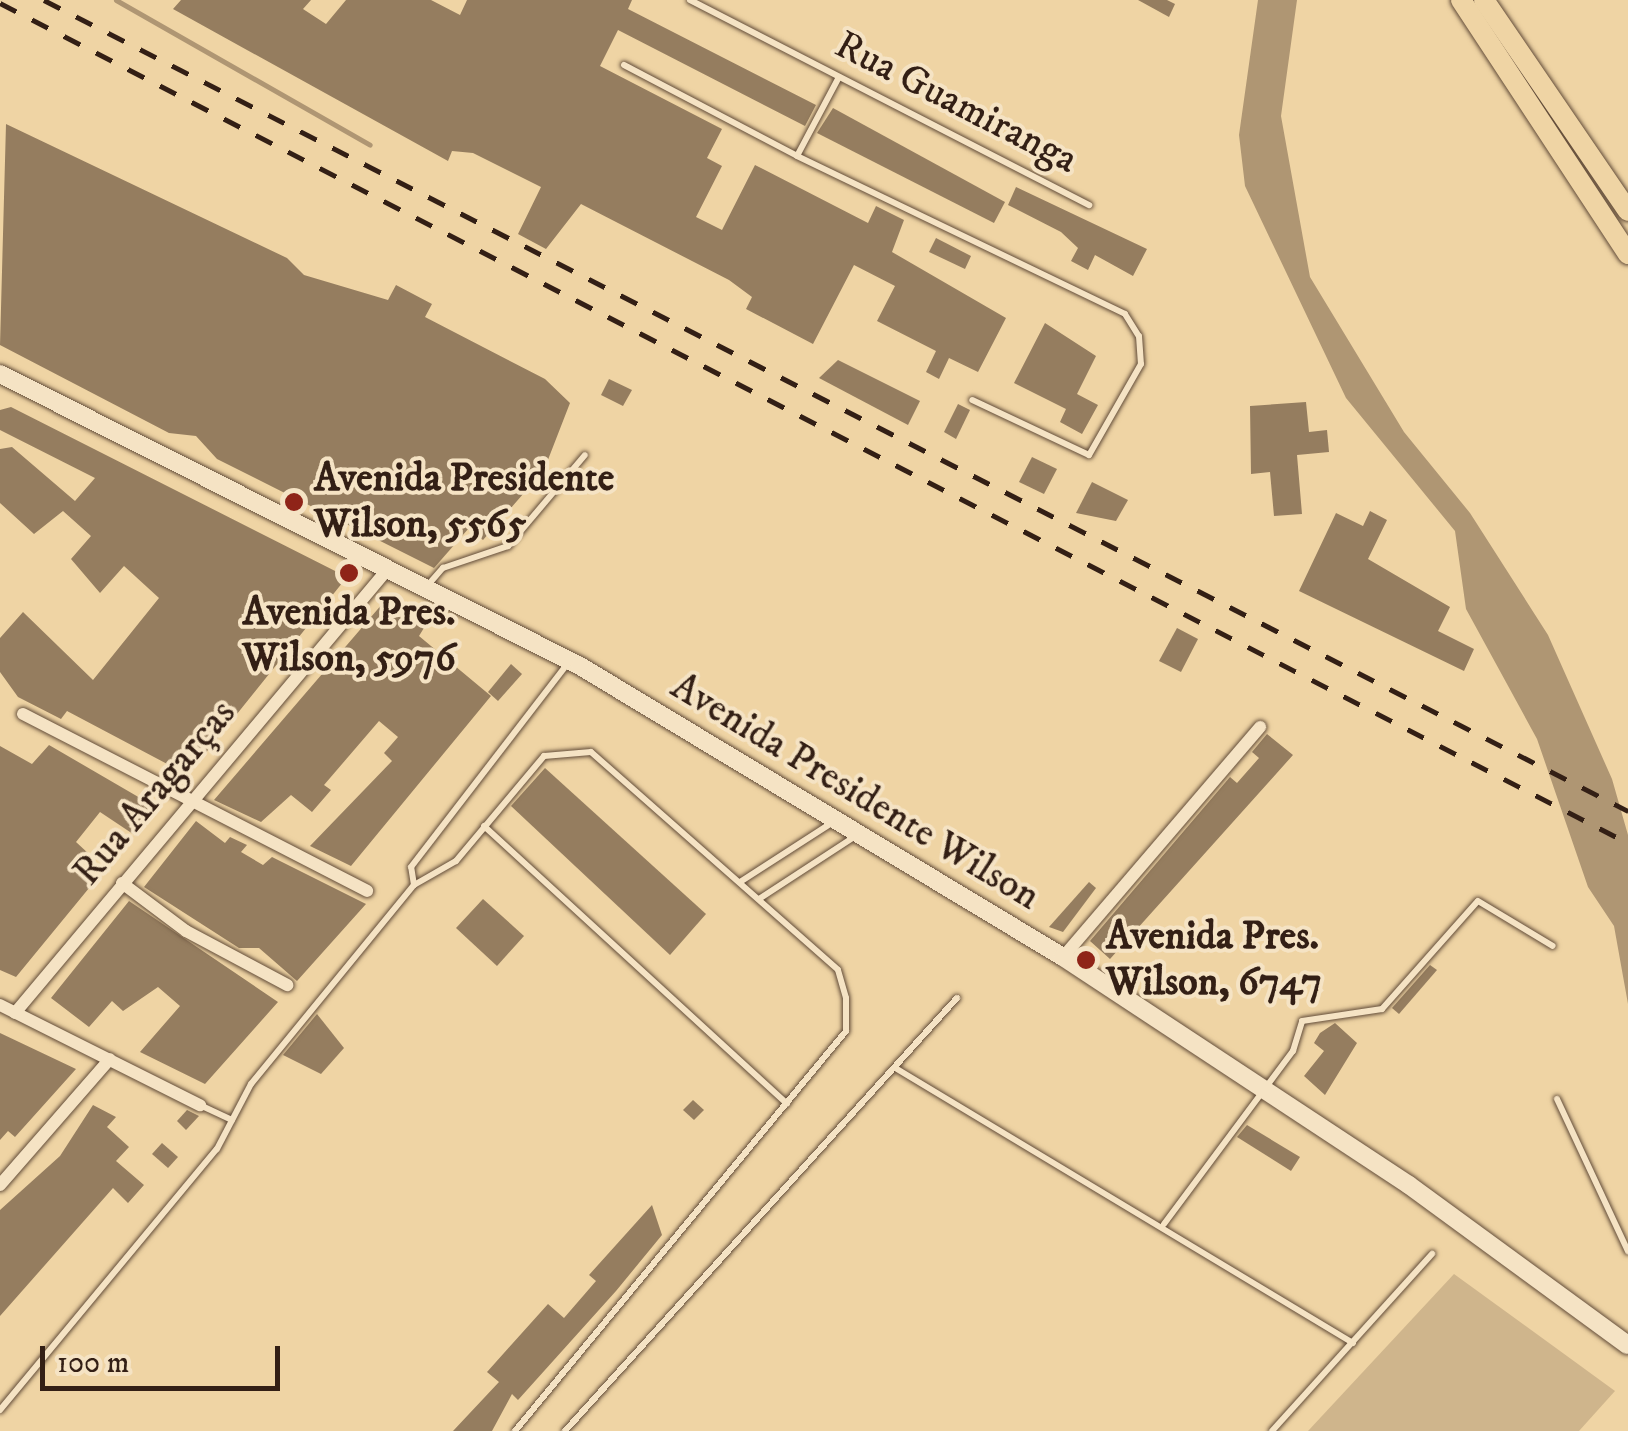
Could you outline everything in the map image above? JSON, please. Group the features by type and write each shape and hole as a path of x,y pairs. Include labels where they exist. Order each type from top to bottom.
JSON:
{"main road":[{"path":"1462,0 1614,192 1628,254"},
{"path":"1484,0 1628,212"},
{"name":"Avenida Presidente Wilson","path":"2,378 570,660 1063,957 1442,1207 1628,1345"}],"street":[{"name":"Rua Aragarças","path":"15,1013 189,801 386,571"},
{"path":"24,714 367,891"},
{"path":"1063,957 1260,727"},
{"path":"122,883 186,932 287,985"},
{"path":"0,1005 200,1104"},
{"path":"0,1185 110,1059"}],"lane":[{"name":"Rua Guamiranga","path":"690,0 1089,205"},
{"path":"624,65 797,156 1124,314 1139,336 1140,364 1090,455 972,400"},
{"path":"797,156 839,77"},
{"path":"424,590 443,568 508,546 586,455"},
{"path":"414,884 410,867 570,660"},
{"path":"0,1410 232,1120 313,1002 414,884 456,862 544,756 591,752 838,970 846,998 846,1030 515,1431"},
{"path":"740,882 834,821"},
{"path":"484,826 787,1104"},
{"path":"759,899 857,835"},
{"path":"1164,1224 1295,1049 1302,1021 1382,1010 1478,901 1553,946"},
{"path":"565,1431 957,998"},
{"path":"896,1069 1164,1224 1353,1342"},
{"path":"1557,1099 1628,1252"},
{"path":"200,1104 232,1120"},
{"path":"1272,1431 1432,1254"}],"shaded area":[{"path":"1258,0 1297,0 1281,116 1310,277 1404,432 1470,513 1548,635 1612,779 1628,835 1628,1004 1614,926 1588,887 1537,739 1466,609 1455,531 1346,398 1245,186 1239,135"},
{"path":"1454,1274 1615,1391 1579,1431 1308,1431"}],"building":[{"path":"181,0 311,0 303,9 326,24 346,0 431,0 460,15 467,0 632,0 628,9 816,105 805,126 618,30 600,66 722,129 707,158 722,166 696,217 722,230 755,165 868,223 876,206 904,220 892,252 1006,318 978,372 949,358 939,379 926,372 936,351 877,321 895,286 854,265 813,344 746,309 752,297 729,280 581,204 546,249 518,234 541,187 473,153 452,151 448,161 173,9"},
{"path":"1138,0 1167,0 1175,4 1169,17"},
{"path":"833,108 1005,202 994,223 817,133"},
{"path":"6,124 287,258 304,275 388,300 396,285 432,304 425,317 545,379 570,403 544,470 483,540 469,528 434,568 217,459 196,436 169,433 0,345"},
{"path":"1016,187 1147,249 1133,276 1095,255 1088,270 1071,261 1078,248 1061,232 1008,205"},
{"path":"936,238 971,256 965,269 929,252"},
{"path":"1045,323 1096,356 1077,394 1098,405 1082,434 1060,422 1066,409 1014,383"},
{"path":"838,360 920,401 908,425 819,378"},
{"path":"609,379 632,390 623,406 601,395"},
{"path":"1306,402 1309,432 1327,430 1329,452 1297,455 1302,514 1274,516 1270,472 1251,474 1250,406"},
{"path":"958,404 970,410 956,439 944,432"},
{"path":"11,407 347,577 188,775 67,711 61,719 18,697 0,672 0,638 23,612 93,680 159,598 124,566 100,593 71,559 91,536 63,511 34,534 0,503 0,449 12,447 75,501 95,478 0,430 0,410"},
{"path":"1032,457 1057,469 1044,494 1019,482"},
{"path":"1092,482 1128,500 1116,521 1076,513"},
{"path":"1370,511 1387,520 1368,559 1450,607 1438,631 1474,649 1464,671 1299,591 1336,513 1363,526"},
{"path":"389,596 430,618 419,636 491,696 351,866 310,846 392,761 384,753 398,737 379,721 324,785 331,790 312,812 291,795 261,822 214,800"},
{"path":"1177,628 1198,639 1181,672 1159,661"},
{"path":"511,664 522,674 498,701 488,692"},
{"path":"1267,734 1293,755 1110,959 1090,941 1230,777 1237,783 1259,758 1252,752"},
{"path":"49,745 159,809 136,836 100,812 76,842 89,854 78,869 94,882 16,977 0,970 0,746 32,764"},
{"path":"545,768 706,914 670,955 511,806"},
{"path":"887,803 914,819 905,834 877,820"},
{"path":"196,821 225,843 230,837 247,845 241,852 263,865 272,857 366,904 297,981 259,948 239,948 144,887"},
{"path":"1089,882 1096,888 1063,932 1049,927"},
{"path":"483,899 524,936 497,966 456,928"},
{"path":"129,901 278,1002 205,1084 140,1052 180,1006 158,987 123,1011 112,1001 89,1027 51,998"},
{"path":"1430,965 1437,970 1399,1014 1392,1008"},
{"path":"317,1014 344,1048 321,1074 283,1055"},
{"path":"1335,1023 1357,1043 1325,1095 1304,1076 1324,1051 1314,1043 1320,1033"},
{"path":"0,1033 76,1069 15,1137 8,1131 0,1140"},
{"path":"693,1100 704,1110 694,1120 683,1110"},
{"path":"93,1105 116,1117 107,1127 129,1147 116,1161 144,1185 128,1203 113,1188 0,1316 0,1210 60,1156"},
{"path":"187,1110 199,1116 186,1130 177,1121"},
{"path":"1247,1125 1300,1157 1291,1171 1237,1137"},
{"path":"162,1143 178,1157 168,1168 152,1154"},
{"path":"652,1205 662,1235 616,1291 518,1400 512,1394 492,1431 453,1431 499,1382 487,1372 548,1304 564,1318 596,1281 589,1275"}],"waterway":[{"path":"116,0 370,145"}],"railway":[{"path":"44,0 1628,811"},
{"path":"0,3 1628,843"}],"place":[{"name":"Avenida Presidente Wilson, 5565","path":"294,502"},
{"name":"Avenida Pres. Wilson, 5976","path":"349,573"},
{"name":"Avenida Pres. Wilson, 6747","path":"1086,960"}]}
